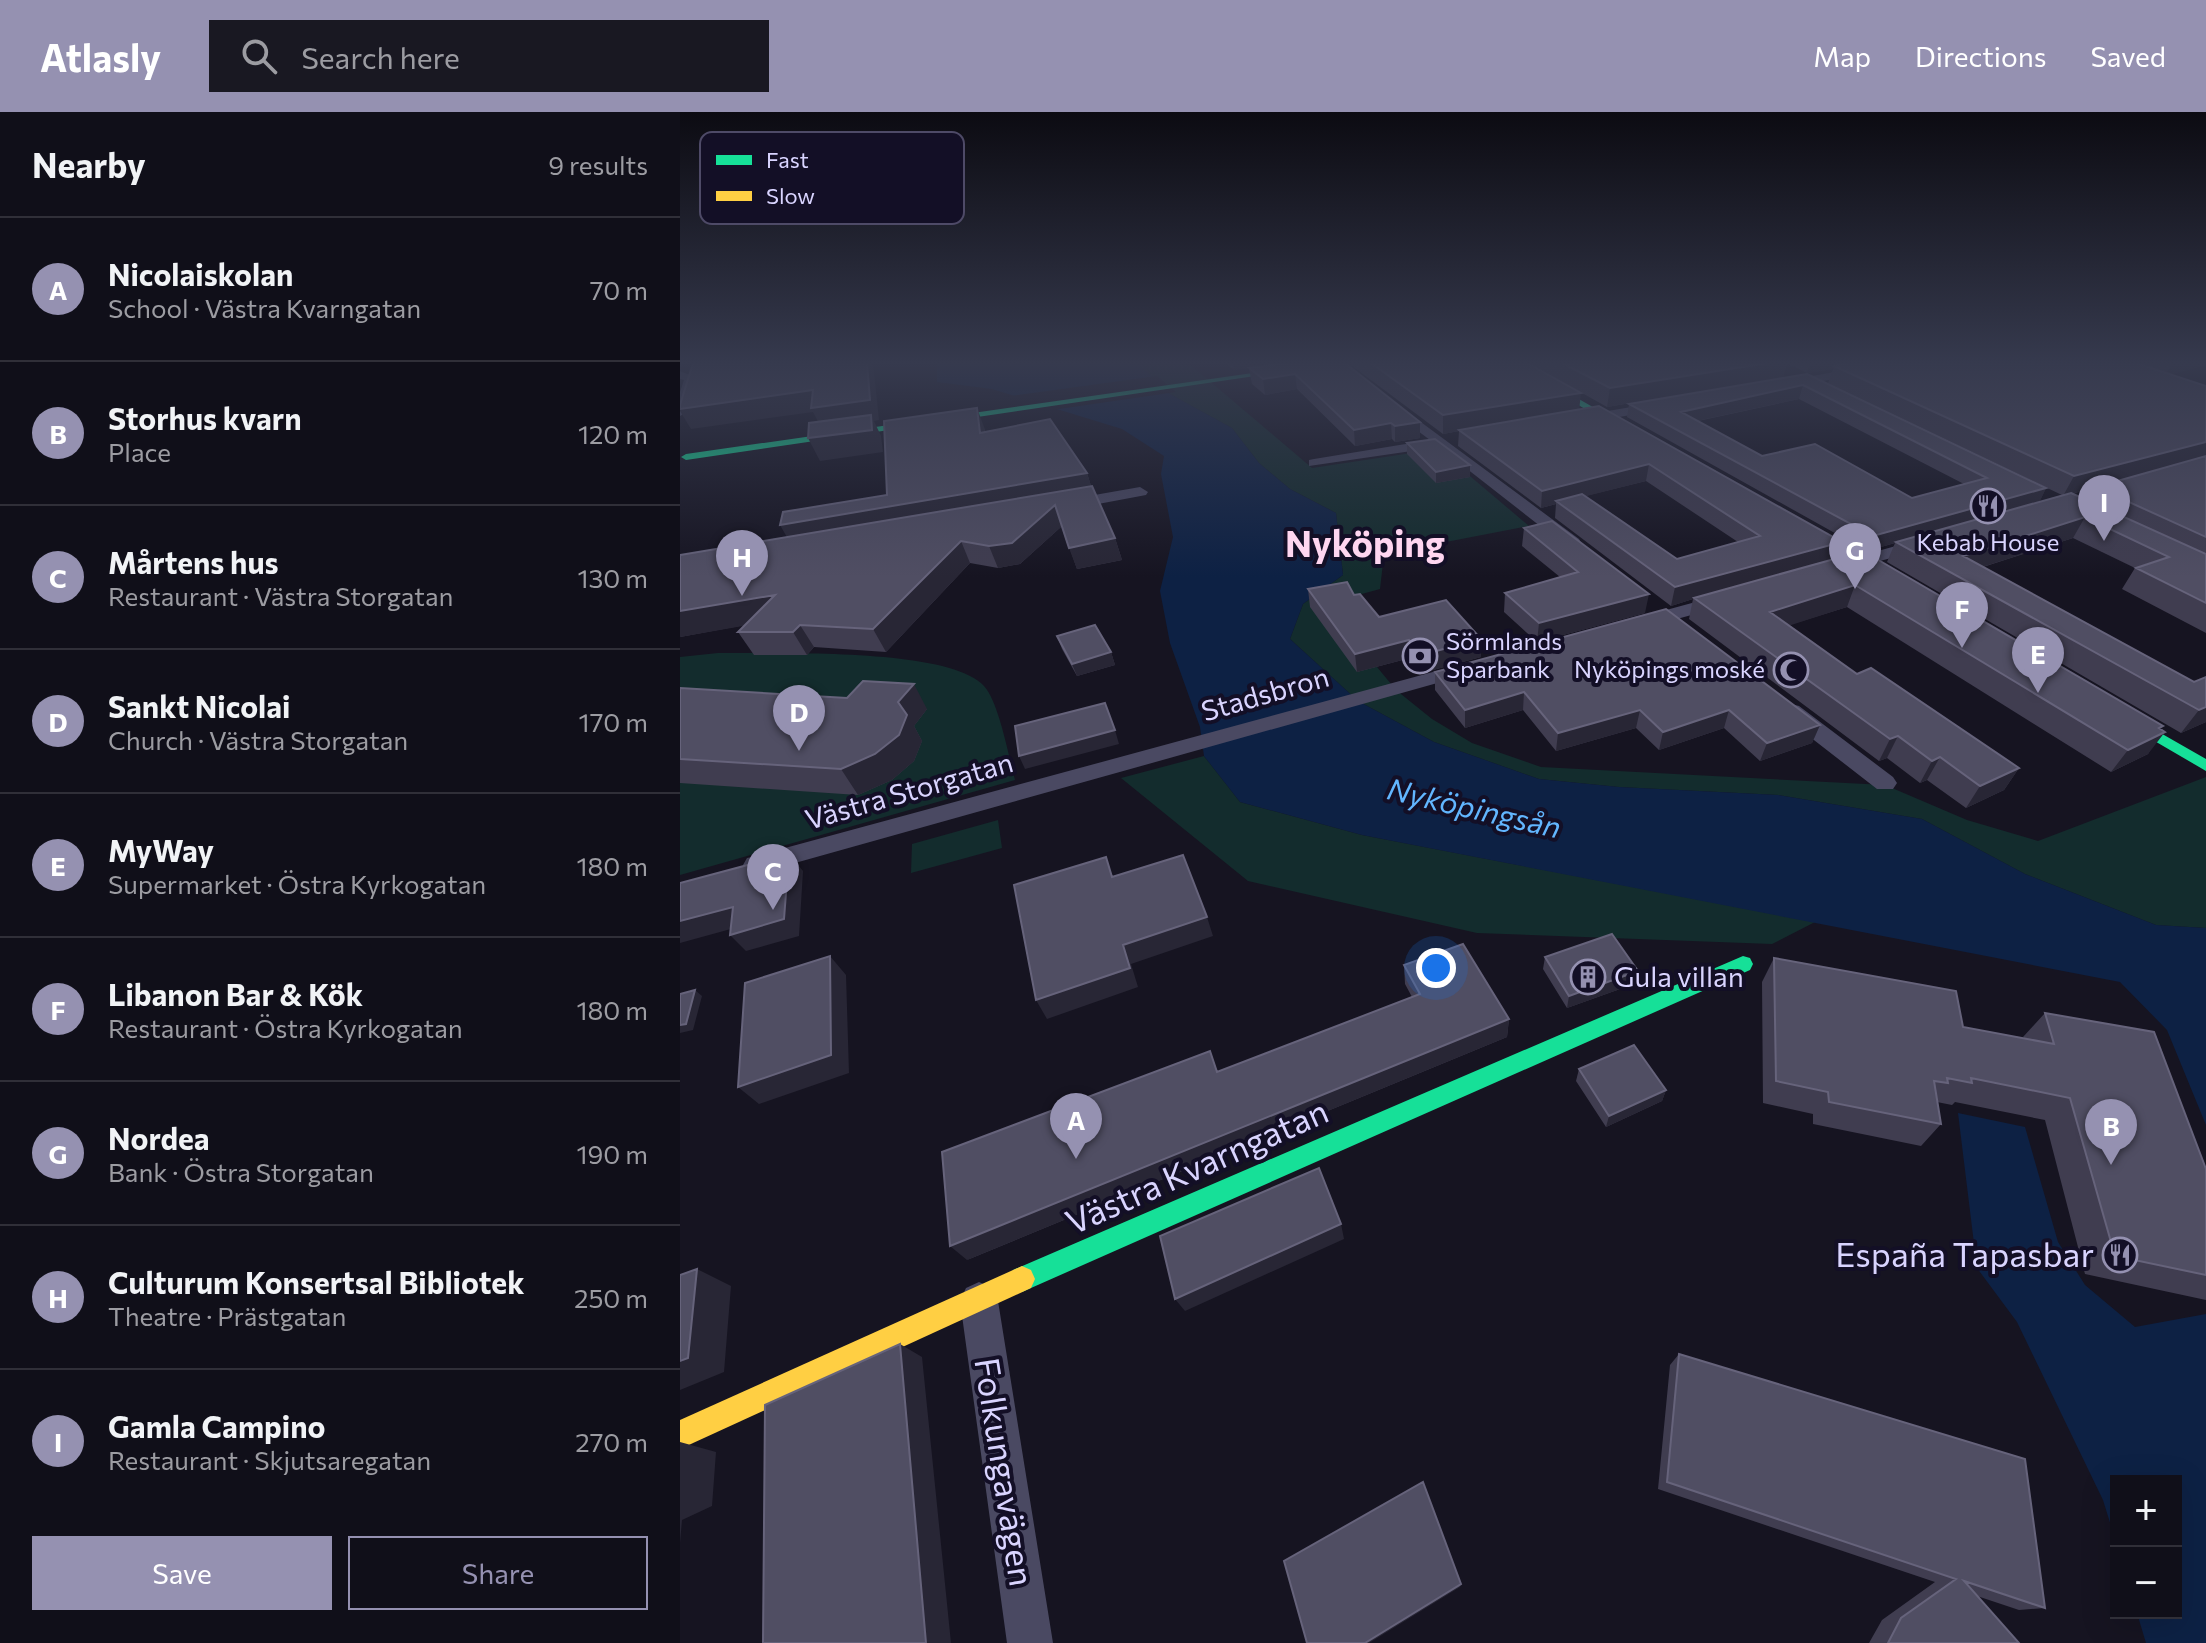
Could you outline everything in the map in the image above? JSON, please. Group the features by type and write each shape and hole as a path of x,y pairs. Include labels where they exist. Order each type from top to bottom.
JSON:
{"street":[{"path":"685,452 809,434"},
{"path":"1440,434 1585,552"},
{"path":"1635,434 1655,446"},
{"path":"1314,463 1450,441"},
{"path":"1048,508 1140,492"},
{"path":"1775,513 1916,594"},
{"path":"1822,572 1948,537"},
{"path":"1623,628 1739,596"},
{"path":"1645,598 1692,634"},
{"name":"Stadsbron","path":"1156,756 1484,665"},
{"path":"1776,699 1885,783"},
{"path":"2094,699 2205,764"},
{"name":"Västra Storgatan","path":"739,870 1156,756"},
{"name":"Västra Kvarngatan","path":"680,1435 1089,1249 1743,964"},
{"name":"Folkungavägen","path":"979,1301 1030,1643"}],"green space":[{"path":"1237,434 1272,434 1312,468 1438,449 1529,526 1384,554 1380,589 1325,604 1396,690 1432,719 1472,743 1541,767 1885,785 1967,820 2038,841 2206,777 2206,928 2156,925 2025,874 1922,819 1778,795 1619,787 1539,779 1434,742 1358,701 1290,639 1303,604 1343,575 1336,513 1290,489 1259,463"},
{"path":"718,653 858,655 935,665 965,673 984,686 989,694 999,717 1015,780 680,875 680,657"},
{"path":"1204,756 1240,802 1362,835 1815,922 1772,944 1477,933 1248,881 1121,778"},
{"path":"998,820 1002,848 911,873 912,844"}],"water":[{"name":"Nyköpingsån","path":"1130,434 1237,434 1259,463 1290,489 1336,513 1343,575 1303,604 1290,639 1358,701 1434,742 1539,779 1619,787 1778,795 1922,819 2025,874 2156,925 2206,928 2206,1125 2167,1030 2120,982 1362,835 1240,802 1204,756 1200,727 1170,643 1160,591 1173,537 1161,474 1164,456"},
{"path":"1958,1113 2025,1127 2058,1242 2085,1285 2135,1327 2206,1314 2206,1643 2146,1643 2139,1619 2182,1619 2182,1475 2110,1475 2110,1523 2103,1500 2017,1322 1977,1268"}],"building":[{"path":"808,434 836,434 808,438"},
{"path":"885,434 1061,434 1087,473 780,525 783,512 887,495"},
{"path":"1465,434 1650,434 1842,542 1675,587 1556,501 1582,494 1677,559 1760,536 1649,464 1542,491"},
{"path":"1685,434 1722,434 1762,456 1815,444 1912,498 1987,478 1901,434 1934,434 2046,488 1873,536"},
{"path":"1983,434 2206,434 2206,442 2074,476"},
{"path":"1435,439 1470,465 1436,472 1407,443"},
{"path":"2206,456 2206,537 2096,487"},
{"path":"1092,486 1115,538 1069,548 1055,505 1012,543 989,546 961,541 873,629 800,625 793,632 738,632 775,595 680,611 680,555"},
{"path":"2071,493 2206,554 2206,603 2136,568 2169,557 2085,517 1963,556 2194,682 2206,677 2206,707 2199,710 1896,542"},
{"path":"1552,521 1649,594 1539,623 1505,593 1578,572 1524,528"},
{"path":"1863,551 2163,726 2159,728 2165,732 2128,750 1855,585 1770,612 1857,674 1871,668 2019,768 1980,786 1940,757 1932,761 1898,736 1890,739 1694,598"},
{"path":"1347,582 1354,595 1360,594 1379,617 1446,600 1481,639 1421,655 1409,640 1355,654 1308,589"},
{"path":"1666,609 1820,725 1767,743 1729,710 1663,732 1640,710 1558,733 1524,692 1465,710 1435,672"},
{"path":"1095,625 1111,652 1072,664 1057,636"},
{"path":"863,681 914,684 898,702 907,715 899,735 875,754 841,769 680,759 680,688 847,698"},
{"path":"1105,703 1115,730 1019,756 1015,726"},
{"path":"789,854 784,919 730,935 733,907 680,921 680,883"},
{"path":"1183,855 1207,917 1123,945 1130,968 1036,1000 1014,885 1106,857 1112,877"},
{"name":"Gula villan","path":"1612,934 1638,971 1569,996 1545,957"},
{"path":"1463,944 1509,1019 950,1246 942,1152 1210,1051 1217,1072 1420,994 1404,965"},
{"path":"830,956 831,1055 738,1087 745,983"},
{"path":"1774,958 1956,991 1963,1027 2054,1044 2045,1013 2154,1032 2206,1169 2206,1275 2115,1256 2070,1098 1971,1078 1972,1083 1947,1078 1948,1083 1934,1081 1941,1124 1829,1102 1828,1092 1776,1081"},
{"path":"695,990 686,1024 680,1025 680,994"},
{"path":"1634,1045 1666,1090 1609,1116 1579,1069"},
{"path":"1319,1168 1341,1224 1175,1299 1160,1236"},
{"path":"697,1269 688,1358 680,1361 680,1275"},
{"path":"900,1344 926,1643 763,1643 765,1405"},
{"path":"1679,1354 2025,1459 2045,1608 1964,1581 2019,1643 1888,1643 1901,1618 1956,1579 1667,1482"},
{"path":"1423,1482 1461,1584 1365,1643 1307,1643 1284,1561"}],"traffic: fast":[{"path":"686,457 843,434"},
{"path":"1795,524 1894,580"},
{"path":"2115,712 2206,766"},
{"path":"1022,1279 1743,964"}],"traffic: slow":[{"path":"680,1435 1022,1279"}],"place":[{"name":"Kebab House","path":"1988,506"},
{"name":"Gamla Campino","path":"2104,541"},
{"name":"Nordea","path":"1855,589"},
{"name":"Culturum Konsertsal Bibliotek","path":"742,596"},
{"name":"Libanon Bar & Kök","path":"1962,648"},
{"name":"Sörmlands Sparbank","path":"1420,656"},
{"name":"Nyköpings moské","path":"1791,670"},
{"name":"MyWay","path":"2038,693"},
{"name":"Sankt Nicolai","path":"799,751"},
{"name":"Mårtens hus","path":"773,910"},
{"name":"Gula villan","path":"1588,977"},
{"name":"Nicolaiskolan","path":"1076,1159"},
{"name":"Storhus kvarn","path":"2111,1165"},
{"name":"España Tapasbar","path":"2120,1255"}],"district":[{"name":"Nyköping","path":"1365,544"}]}
